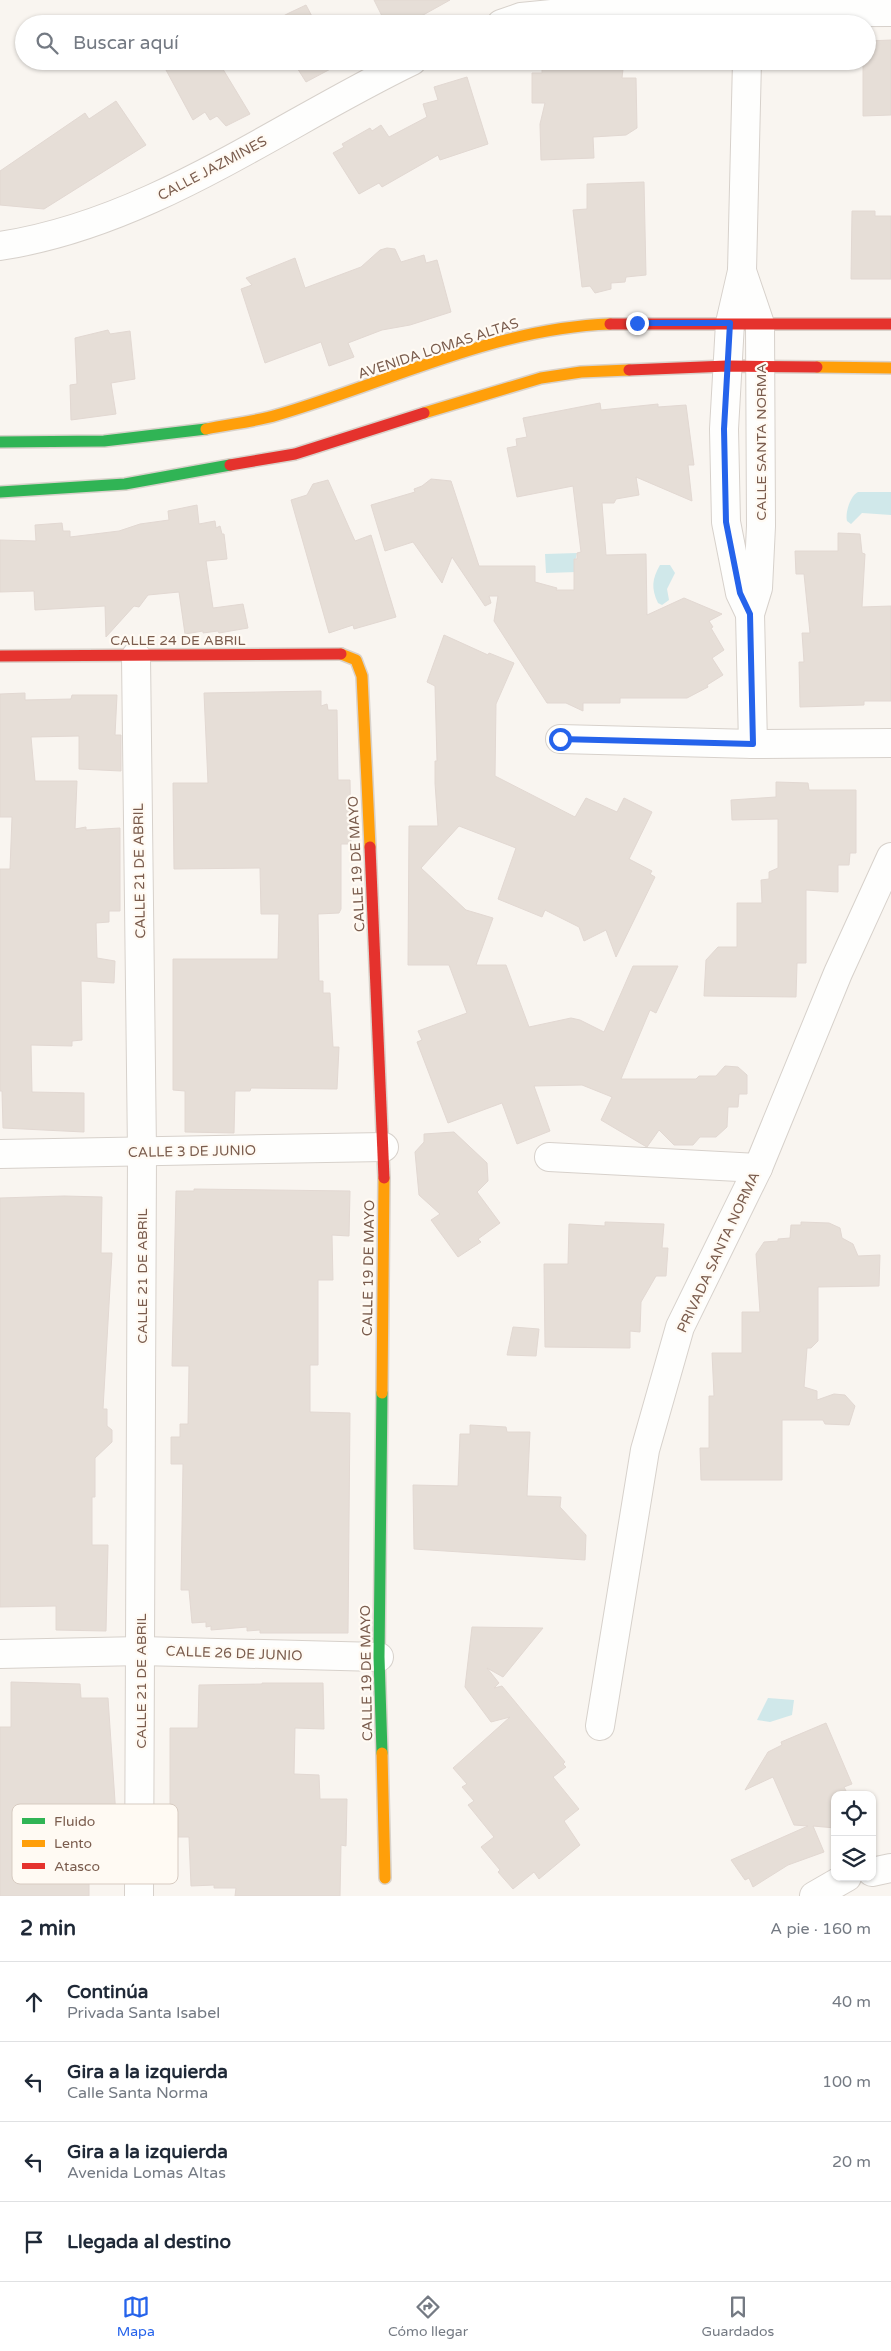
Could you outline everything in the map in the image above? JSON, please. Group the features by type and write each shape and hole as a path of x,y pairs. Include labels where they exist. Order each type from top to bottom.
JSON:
{"main road":[{"name":"AVENIDA LOMAS ALTAS","path":"0,442 104,442 198,430 275,416 502,340 593,324 891,324"},
{"path":"0,492 125,484 295,454 540,378 581,372 727,366 761,368 891,368"},
{"name":"CALLE 24 DE ABRIL","path":"0,656 342,654 356,660"},
{"name":"CALLE 19 DE MAYO","path":"356,660 362,676 384,1148 379,1657 385,1878"}],"street":[{"path":"820,15 891,12"},
{"path":"545,15 561,13 636,15"},
{"name":"CALLE JAZMINES","path":"0,246 22,243 151,201 395,70"},
{"name":"CALLE SANTA NORMA","path":"747,70 742,271 730,323 724,429 726,512 733,564 740,593 750,614"},
{"name":"CALLE SANTA NORMA","path":"742,271 760,324 761,513 758,588 750,614 753,744"},
{"path":"726,512 761,513"},
{"name":"CALLE 21 DE ABRIL","path":"136,656 142,1152 140,1804"},
{"path":"560,739 753,744 891,743"},
{"name":"PRIVADA SANTA NORMA","path":"600,1726 645,1450 680,1327 758,1168 838,973 891,857"},
{"name":"CALLE 3 DE JUNIO","path":"0,1154 384,1148"},
{"path":"549,1157 758,1168"},
{"name":"CALLE 26 DE JUNIO","path":"0,1654 141,1651 379,1657"},
{"path":"876,1871 891,1868"},
{"path":"814,1896 840,1881"}],"water":[{"path":"858,492 891,492 891,515 862,513 851,524 847,521 847,509 850,501"},
{"path":"577,553 574,566 577,572 546,573 545,554"},
{"path":"660,565 670,565 675,573 667,589 669,600 662,605 658,603 653,588 655,575"},
{"path":"768,1698 794,1700 792,1715 770,1722 757,1720"}],"building":[{"path":"374,0 450,0 423,15 382,15"},
{"path":"306,5 311,15 285,15"},
{"path":"891,40 891,115 863,116 863,70 876,70 876,41"},
{"path":"166,70 223,70 250,114 226,126 217,116 210,120 205,112 193,120"},
{"path":"298,70 329,70 306,82"},
{"path":"542,70 623,70 622,78 636,78 637,128 626,135 593,137 594,158 541,160 540,124 545,103 532,103 532,73 542,73"},
{"path":"467,77 488,144 440,160 438,155 382,187 379,183 359,194 333,153 344,147 342,144 370,128 372,131 381,125 389,137 427,117 423,104 438,100 434,87"},
{"path":"116,101 146,145 44,209 0,205 0,171 85,113 89,119"},
{"path":"644,182 646,275 626,277 625,282 611,283 611,289 595,293 590,286 582,287 573,210 587,209 587,184"},
{"path":"852,211 875,211 875,216 891,216 891,279 851,279"},
{"path":"387,248 395,249 401,262 424,255 426,263 437,260 451,312 410,325 382,330 348,343 354,357 329,366 321,342 265,363 241,289 252,285 246,278 295,258 305,288 361,267 380,250"},
{"path":"108,330 110,334 130,331 135,379 111,383 116,414 71,420 70,385 77,384 75,338"},
{"path":"600,403 601,410 658,404 658,407 686,405 694,465 688,465 692,501 636,477 639,495 616,499 614,503 602,503 606,555 646,554 647,615 684,598 722,614 709,621 724,650 712,658 723,675 707,685 708,687 687,698 620,698 620,703 583,703 583,711 566,703 547,703 494,621 498,596 489,596 491,603 485,606 452,557 442,583 413,542 385,551 371,505 415,492 414,489 431,479 451,481 479,566 535,566 535,582 557,588 556,590 574,590 574,559 577,559 577,553 581,552 573,486 517,497 507,448 517,446 516,439 527,437 523,418"},
{"path":"328,480 355,541 371,535 396,617 354,629 353,625 329,633 291,500 307,495 313,484"},
{"path":"197,505 199,524 215,521 216,528 220,526 222,534 224,534 227,559 206,561 213,608 243,604 248,628 219,633 218,631 203,633 203,631 185,634 179,592 148,595 139,607 134,606 106,637 105,606 35,610 34,591 0,592 0,540 36,541 35,525 62,523 63,531 70,531 70,537 119,531 140,524 169,520 168,511"},
{"path":"838,533 860,534 862,553 865,554 862,607 891,606 891,701 864,701 864,705 800,707 799,662 804,662 802,633 810,633 804,574 796,574 795,551 838,551"},
{"path":"444,635 488,655 489,653 514,663 496,704 495,776 575,817 586,798 617,812 624,798 652,812 629,859 652,871 650,874 655,877 616,957 606,930 584,941 579,927 545,910 542,917 498,899 516,848 459,826 421,868 466,910 493,918 476,965 506,965 529,1027 571,1018 580,1020 604,1032 633,966 678,966 656,1013 650,1010 621,1079 696,1079 699,1076 716,1076 725,1066 738,1067 747,1075 747,1094 739,1094 738,1107 728,1107 727,1127 716,1137 700,1137 693,1145 674,1145 659,1130 647,1147 601,1120 612,1097 582,1085 534,1086 550,1131 517,1144 502,1103 448,1123 417,1042 422,1040 418,1031 467,1013 449,965 408,965 409,826 438,826 435,783 435,761 437,761 435,686 427,682"},
{"path":"321,691 321,706 327,704 328,710 337,710 338,780 350,780 351,844 341,844 341,909 339,913 318,914 319,981 323,981 323,993 330,993 333,1047 339,1047 337,1089 251,1088 250,1091 235,1091 234,1133 185,1132 185,1091 173,1090 173,959 278,959 279,914 261,914 260,868 174,869 173,783 208,783 204,693"},
{"path":"25,693 25,700 71,699 72,695 117,695 115,735 121,735 121,771 79,769 79,736 31,737 35,781 77,781 75,829 86,827 86,830 120,828 120,911 109,911 109,922 96,923 97,958 115,961 114,983 81,981 82,1040 72,1041 72,1046 31,1045 32,1092 84,1093 84,1132 3,1128 2,1091 0,1091 0,869 10,869 12,817 0,817 0,694"},
{"path":"776,782 808,783 809,790 856,790 856,853 850,853 849,865 838,865 838,892 806,890 806,963 797,963 796,997 704,996 706,960 718,947 737,947 737,903 762,903 761,880 769,879 769,872 778,868 778,819 732,820 731,800 776,797"},
{"path":"454,1132 487,1163 488,1181 477,1192 500,1223 478,1239 481,1242 458,1257 431,1220 440,1214 419,1195 415,1152 424,1142 424,1134"},
{"path":"194,1189 350,1191 349,1236 332,1235 333,1280 318,1280 318,1365 310,1365 310,1412 350,1413 348,1633 260,1633 260,1630 247,1631 247,1627 211,1630 211,1626 206,1627 206,1622 192,1623 189,1590 181,1590 183,1464 171,1464 171,1437 180,1437 180,1424 188,1424 189,1366 172,1366 176,1191 194,1191"},
{"path":"102,1197 101,1253 112,1253 103,1409 107,1409 107,1426 112,1430 112,1442 95,1458 95,1497 92,1497 92,1545 108,1545 106,1631 56,1630 56,1606 0,1607 0,1198"},
{"path":"605,1222 664,1224 662,1248 668,1248 666,1276 656,1276 641,1302 640,1332 630,1331 630,1348 545,1347 544,1264 568,1264 569,1224 605,1226"},
{"path":"801,1222 829,1223 840,1228 842,1238 853,1244 858,1256 880,1255 879,1286 818,1287 818,1341 811,1348 807,1348 804,1387 817,1391 817,1400 834,1394 845,1395 855,1406 849,1425 825,1424 823,1420 782,1420 782,1480 701,1480 700,1448 709,1448 709,1396 714,1396 712,1353 742,1353 742,1312 760,1312 756,1254 764,1242 790,1238 791,1225 801,1225"},
{"path":"513,1327 539,1329 536,1356 507,1355"},
{"path":"470,1425 506,1427 507,1432 530,1432 527,1496 561,1497 560,1507 586,1535 585,1560 414,1549 413,1485 458,1486 460,1434 470,1434"},
{"path":"472,1627 543,1628 503,1677 487,1668 499,1683 494,1688 502,1686 565,1762 563,1764 566,1767 553,1777 579,1809 564,1821 580,1845 539,1879 534,1872 513,1889 498,1872 500,1870 481,1847 494,1837 468,1805 474,1801 462,1787 467,1784 453,1768 510,1717 491,1722 465,1687"},
{"path":"11,1682 80,1684 81,1698 108,1698 115,1804 12,1804 12,1884 89,1884 89,1896 0,1896 0,1727 11,1727"},
{"path":"323,1683 324,1729 295,1728 294,1774 319,1775 320,1799 347,1799 346,1846 341,1845 340,1896 235,1896 236,1888 214,1888 214,1885 191,1886 189,1837 178,1837 178,1804 170,1804 170,1728 198,1728 199,1685"},
{"path":"826,1723 852,1784 844,1787 846,1791 831,1791 831,1828 813,1826 824,1852 788,1865 753,1887 749,1878 745,1880 731,1860 808,1826 794,1825 773,1777 745,1790 768,1752 782,1745 781,1742"}],"traffic: fast":[{"path":"0,442 104,441 206,429"},
{"path":"0,492 125,484 230,465"},
{"path":"382,1393 379,1657 382,1753"}],"traffic: slow":[{"path":"206,429 277,415 441,359 524,335 610,324"},
{"path":"817,367 891,368"},
{"path":"424,413 541,378 581,372 629,370"},
{"path":"341,654 356,660 362,676 370,847"},
{"path":"382,1393 384,1178"},
{"path":"382,1753 385,1878"}],"traffic: jam":[{"path":"610,324 891,324"},
{"path":"629,370 727,366 817,367"},
{"path":"230,465 295,454 424,413"},
{"path":"0,656 341,654"},
{"path":"370,847 384,1178"}],"route":[{"path":"560,739 753,744 750,614 740,593 726,522 724,429 730,323 637,323"}]}
